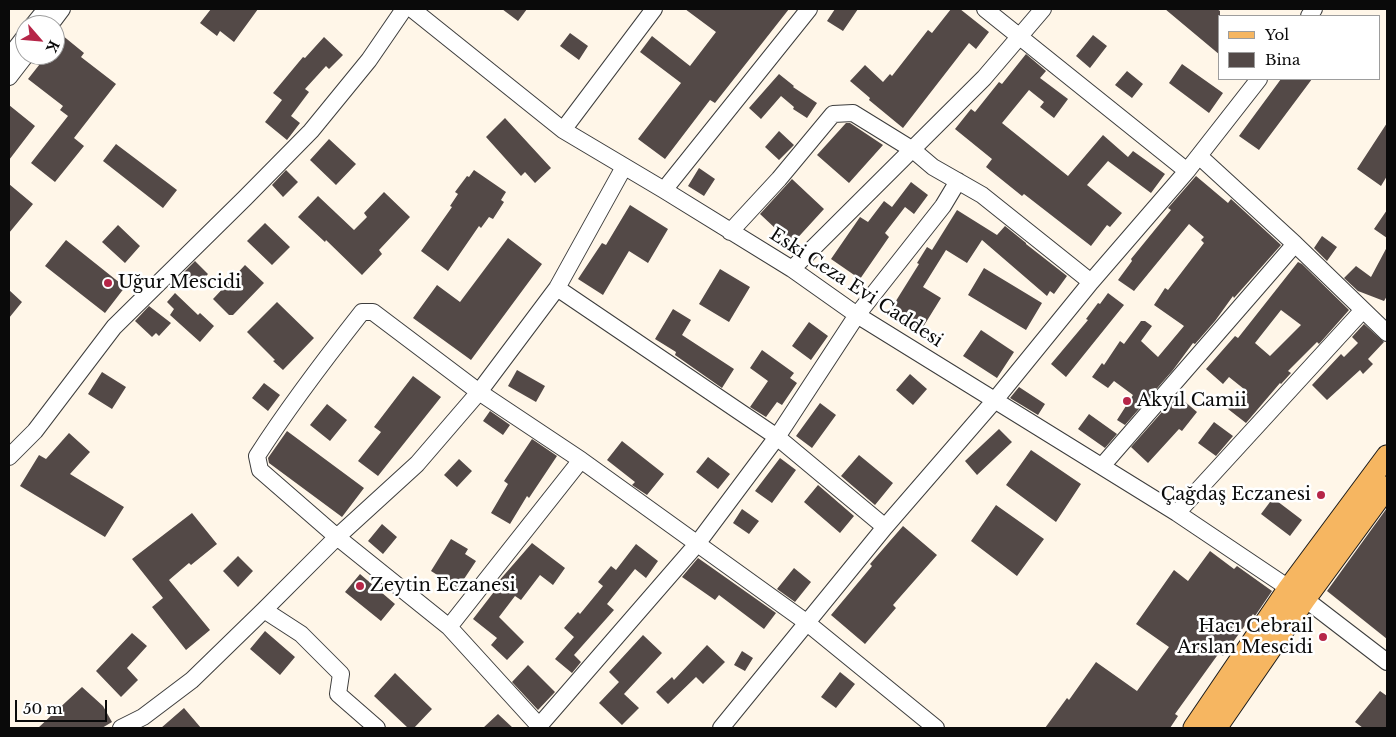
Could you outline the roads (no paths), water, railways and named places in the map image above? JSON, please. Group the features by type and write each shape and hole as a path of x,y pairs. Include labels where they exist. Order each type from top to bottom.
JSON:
{"main road":[{"path":"1216,728 1297,593 1387,456"},
{"path":"1194,728 1297,593 1387,487"}],"street":[{"path":"9,457 35,431 114,327 311,131 369,60 404,9"},
{"name":"Eski Ceza Evi Caddesi","path":"412,9 563,130 792,269 858,314 1177,513 1297,593 1387,662"},
{"path":"563,130 654,9"},
{"path":"664,190 809,9"},
{"path":"985,9 1187,170"},
{"path":"792,269 984,78 1043,9"},
{"path":"9,77 18,65"},
{"path":"721,728 806,622 1199,156 1259,80"},
{"path":"730,232 779,179 832,114 853,113 913,150 933,167 982,195 1091,282"},
{"path":"1199,156 1295,244 1363,310 1385,325"},
{"path":"121,728 143,717 192,680 337,537 417,464 479,392 557,288 624,167"},
{"path":"936,728 806,622 697,544 581,460 479,392 373,312 362,312 278,423 257,456 260,470 337,537 449,626 540,727 697,544 777,437 858,314 943,206 958,181"},
{"path":"1102,466 1295,244"},
{"path":"557,288 777,437 885,527"},
{"path":"1177,513 1363,310"},
{"path":"449,626 581,460"},
{"path":"264,610 301,634 341,674 338,694 377,728"}],"place":[{"name":"Uğur Mescidi","path":"108,283"},
{"name":"Akyıl Camii","path":"1127,401"},
{"name":"Çağdaş Eczanesi","path":"1321,495"},
{"name":"Zeytin Eczanesi","path":"360,586"},
{"name":"Hacı Cebrail Arslan Mescidi","path":"1323,637"}]}
